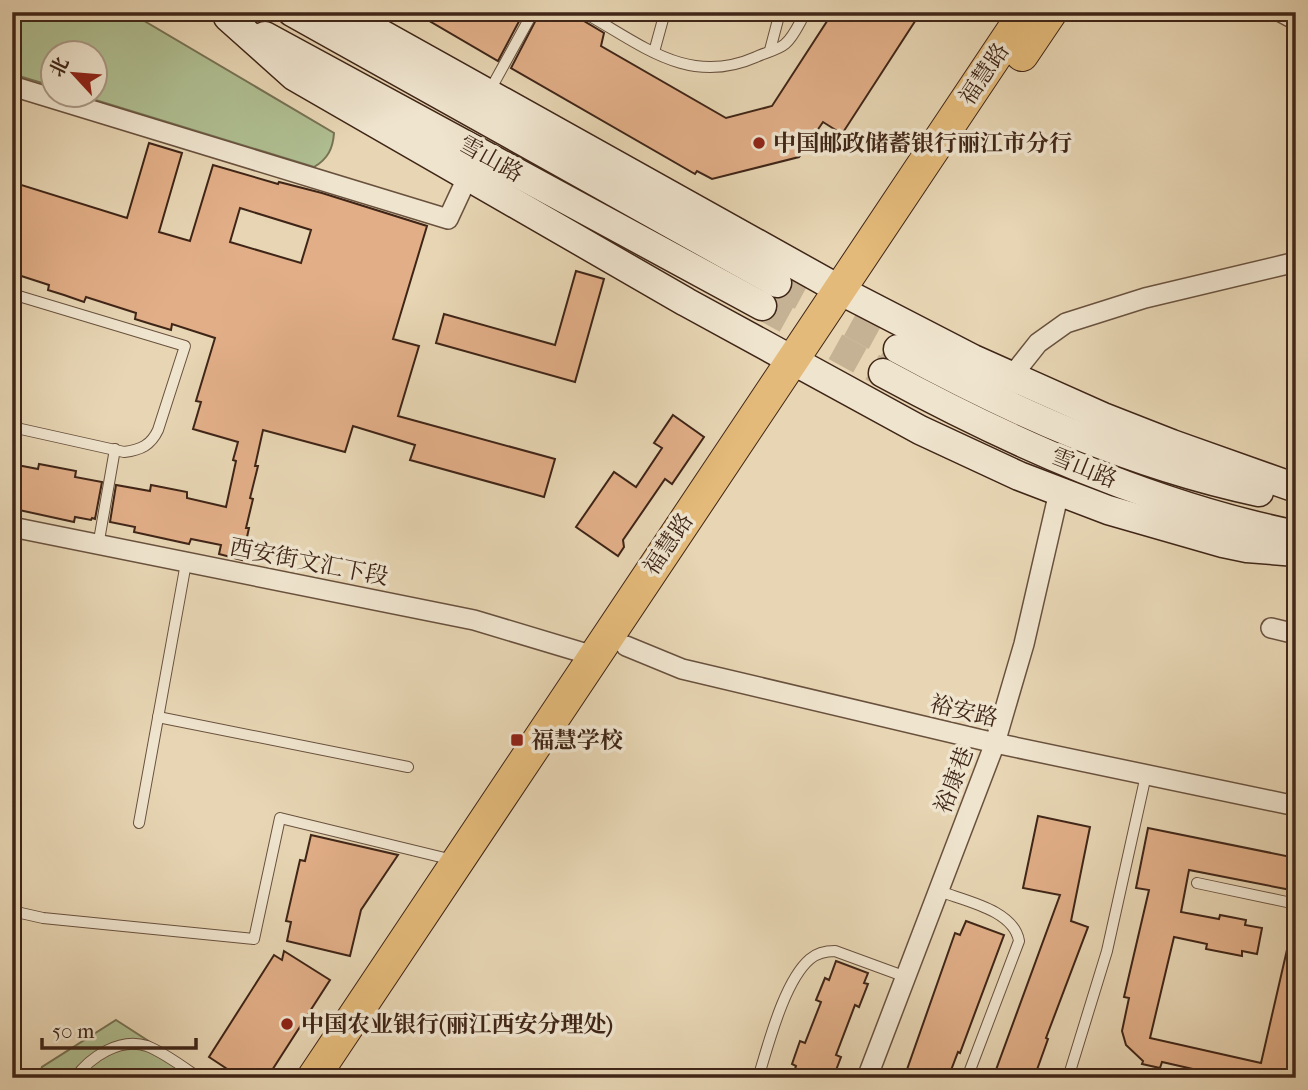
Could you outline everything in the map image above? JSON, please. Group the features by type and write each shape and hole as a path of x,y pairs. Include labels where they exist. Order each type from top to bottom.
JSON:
{"main road":[{"name":"雪山路","path":"292,12 776,283"},
{"path":"342,12 849,294 1010,377 1172,444 1296,488"},
{"name":"福慧路","path":"849,294 1025,12"},
{"name":"福慧路","path":"313,1078 594,656 1051,12"},
{"name":"雪山路","path":"223,14 762,306"},
{"path":"223,14 294,76 801,365 933,436 1059,492 1142,521 1247,548 1296,552"},
{"name":"雪山路","path":"898,349 974,390 1083,438 1162,466 1240,488 1296,500"},
{"name":"福慧路","path":"339,1078 626,646 801,365"},
{"name":"雪山路","path":"883,373 992,428 1100,475 1194,510 1296,535"}],"street":[{"path":"1281,12 1296,20"},
{"path":"12,86 448,219 468,176"},
{"path":"1010,377 1038,343 1066,323 1145,298 1296,262"},
{"name":"裕康巷","path":"867,1078 995,743 1024,644 1059,492"},
{"name":"西安街文汇下段","path":"12,527 474,620 594,656"},
{"path":"1270,628 1296,634"},
{"name":"裕安路","path":"626,646 682,669 995,743 1296,806"}],"lane":[{"path":"489,93 533,12"},
{"path":"583,12 654,52 687,66 704,68 730,66 785,44 806,12"},
{"path":"654,52 665,12"},
{"path":"770,50 780,12"},
{"path":"12,294 185,346 154,437 143,448 134,451 115,449 12,427"},
{"path":"98,546 115,449"},
{"path":"139,822 186,562"},
{"path":"158,717 408,767"},
{"path":"1068,1078 1107,951 1146,775"},
{"path":"12,911 43,918 254,939 280,818 457,861"},
{"path":"1198,883 1296,904"},
{"path":"939,891 1004,916 1018,934 1019,942 967,1078"},
{"path":"758,1078 773,1028 786,998 801,968 812,958 835,951 906,977"},
{"path":"75,1078 99,1055 129,1044 148,1047 199,1078"}],"green space":[{"path":"12,12 129,12 334,133 332,144 326,157 314,167 108,104 108,38 38,38 38,82 12,74"},
{"path":"116,1020 206,1078 38,1078 42,1067"}],"building":[{"path":"414,12 524,12 498,61"},
{"path":"540,12 576,12 579,18 604,33 601,46 726,118 772,106 833,12 921,12 842,134 823,122 799,157 712,179 697,171 695,174 511,68"},
{"path":"149,143 182,153 159,232 190,241 213,165 278,184 279,182 322,193 427,226 393,339 419,346 398,416 555,459 544,497 410,460 415,445 353,426 345,452 263,430 255,466 258,466 250,498 253,499 242,560 219,554 221,545 191,539 189,544 134,532 135,527 110,522 116,485 150,491 151,485 187,492 187,498 226,507 238,442 193,429 201,402 196,401 215,338 172,324 171,330 135,319 136,313 86,297 84,302 48,290 49,285 12,273 12,182 127,218","holes":["240,208 311,230 301,263 230,242"]},
{"path":"576,271 604,279 575,382 436,343 444,314 555,345"},
{"path":"673,415 704,437 672,484 665,479 623,540 624,547 618,556 576,527 614,472 636,487 662,448 654,443"},
{"path":"12,464 38,469 39,464 76,471 75,477 102,482 95,519 75,517 74,522 19,510 20,505 12,504"},
{"path":"1038,816 1090,827 1071,921 1088,927 1046,1038 1048,1039 1034,1078 993,1078 1060,895 1023,888"},
{"path":"1148,828 1296,858 1296,891 1189,870 1181,912 1219,919 1220,915 1246,920 1245,925 1262,928 1257,954 1242,951 1242,956 1206,949 1207,944 1174,937 1150,1038 1261,1063 1289,941 1296,941 1296,1037 1288,1069 1295,1071 1295,1078 1210,1078 1192,1074 1193,1069 1162,1062 1160,1068 1142,1064 1143,1061 1126,1045 1122,1031 1129,998 1124,997 1149,890 1136,888"},
{"path":"311,835 398,855 361,910 350,956 287,941 291,922 286,921 300,860 305,861"},
{"path":"966,921 1004,935 960,1053 958,1052 948,1078 904,1078 955,933 960,935"},
{"path":"284,951 330,980 267,1078 241,1078 209,1057 274,955 282,960"},
{"path":"836,961 868,973 864,983 868,984 859,1007 855,1005 836,1055 841,1057 833,1078 792,1078 796,1066 792,1064 800,1041 805,1043 821,1002 816,1000 825,978 829,980"}],"tunnel":[{"path":"777,283 898,349"},
{"path":"762,306 883,373"}],"place":[{"name":"中国邮政储蓄银行丽江市分行","path":"759,143"},
{"name":"福慧学校","path":"517,740"},
{"name":"中国农业银行(丽江西安分理处)","path":"287,1024"}]}
